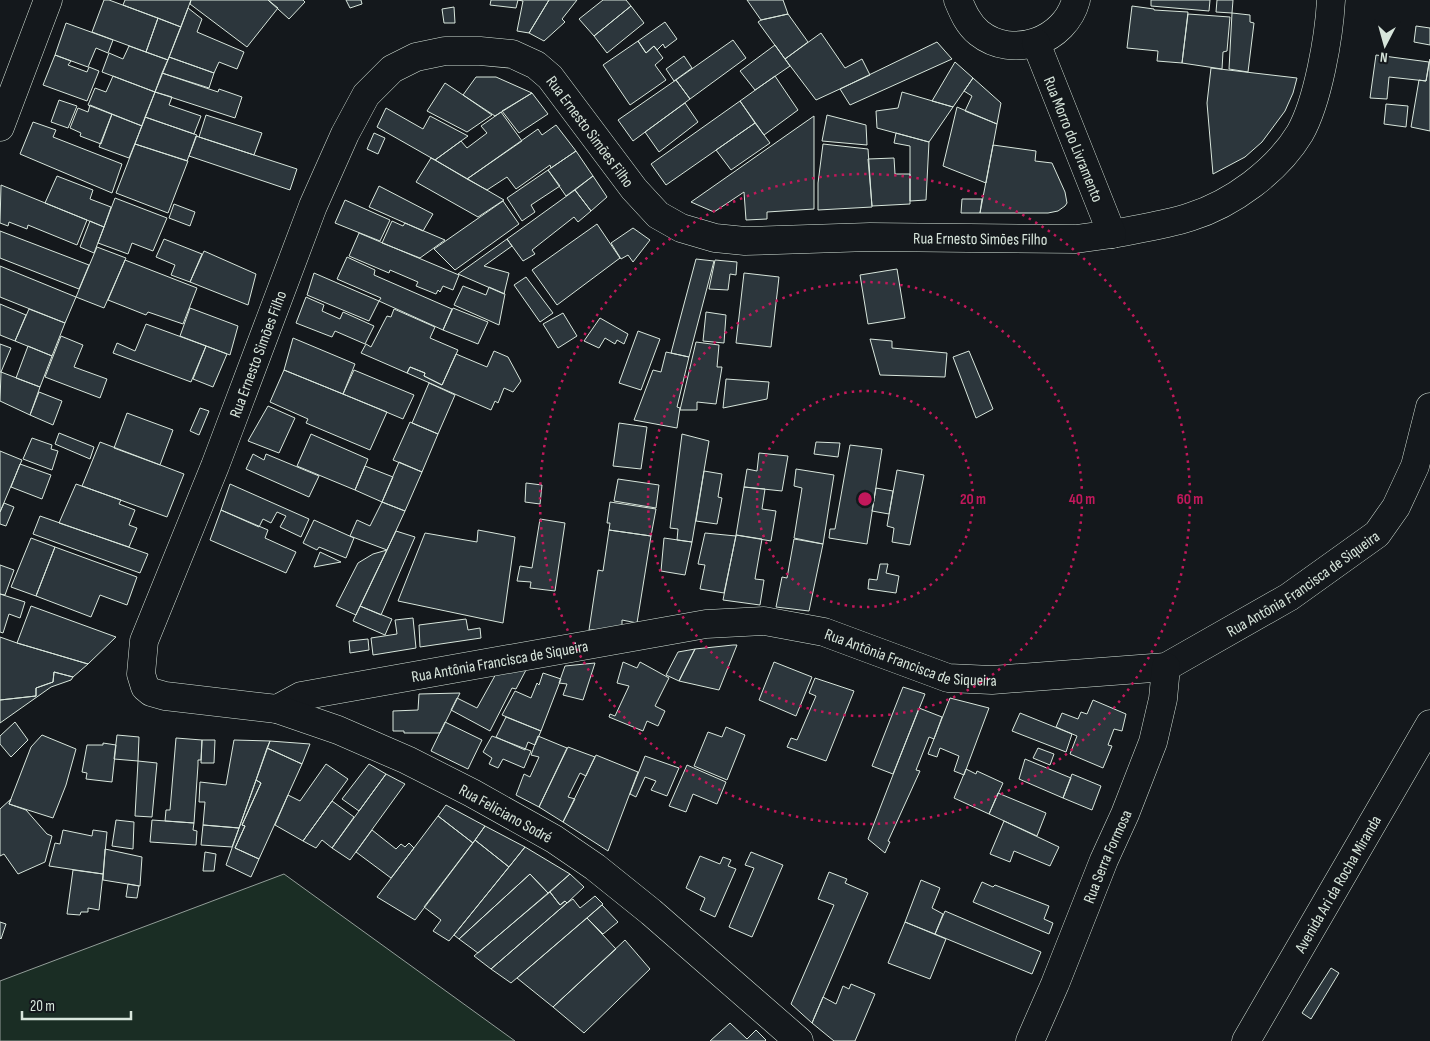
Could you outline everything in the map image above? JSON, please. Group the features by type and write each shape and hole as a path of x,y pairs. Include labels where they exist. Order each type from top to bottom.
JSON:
{"street":[{"path":"0,127 48,0"},
{"path":"958,0 965,17 979,32 996,43 1016,46 1036,43 1054,34 1067,20 1076,0"},
{"name":"Rua Ernesto Simões Filho","path":"158,695 145,687 141,674 144,641 214,466 313,206 345,134 366,95 392,69 416,57 445,51 480,51 512,54 536,65 550,77 634,189 658,215 682,228 716,238 745,241 870,237 1076,239 1112,234 1190,217 1233,198 1258,180 1282,158 1300,132 1310,109 1328,33 1331,0"},
{"name":"Rua Morro do Livramento","path":"1036,43 1112,234"},
{"name":"Rua Antônia Francisca de Siqueira","path":"277,709 301,696 706,624 764,621 824,632 948,678 992,680 1166,667 1289,597 1377,534 1396,508 1415,466 1430,406"},
{"name":"Rua Serra Formosa","path":"1030,1041 1153,742 1164,699 1166,667"},
{"name":"Rua Feliciano Sodré","path":"158,695 277,709 330,727 407,760 472,794 554,839 595,867 651,912 799,1041"},
{"name":"Avenida Ari da Rocha Miranda","path":"1246,1041 1430,724"}],"green space":[{"path":"284,874 515,1041 0,1041 0,981"}],"building":[{"path":"104,0 109,0 158,18 146,52 92,32"},
{"path":"125,0 191,0 181,27 123,5"},
{"path":"191,0 268,0 278,8 247,47 190,4"},
{"path":"268,0 303,0 305,2 289,19"},
{"path":"346,0 361,0 362,4 350,8"},
{"path":"491,0 518,0 516,8 490,5"},
{"path":"518,0 549,0 529,33 517,31 523,1"},
{"path":"549,0 577,0 562,19 565,22 544,41 529,33"},
{"path":"603,0 626,0 631,6 594,36 579,19"},
{"path":"747,0 783,0 788,14 761,20"},
{"path":"1151,0 1210,0 1209,11 1151,6"},
{"path":"1217,0 1233,0 1232,13 1216,12"},
{"path":"631,6 644,23 607,53 594,36"},
{"path":"1132,6 1154,10 1188,12 1182,63 1157,61 1158,51 1127,48"},
{"path":"454,7 455,23 444,23 442,9"},
{"path":"188,8 202,19 197,32 244,52 237,69 219,62 214,73 169,57"},
{"path":"1232,13 1250,15 1250,22 1254,23 1248,72 1229,69"},
{"path":"788,14 808,42 785,59 758,22"},
{"path":"1188,14 1230,17 1227,51 1223,52 1222,69 1182,63"},
{"path":"158,18 181,27 168,60 146,52"},
{"path":"665,22 677,39 665,48 663,44 657,50 654,46 646,53 638,41"},
{"path":"66,23 113,40 108,53 96,48 88,67 55,55"},
{"path":"1416,26 1430,28 1430,45 1414,42"},
{"path":"821,33 845,68 862,59 870,75 816,100 785,59"},
{"path":"733,40 746,58 690,99 676,80"},
{"path":"638,41 646,53 654,46 663,58 655,65 666,80 630,105 603,65"},
{"path":"937,42 952,59 850,105 840,89"},
{"path":"775,45 790,66 755,90 740,71"},
{"path":"129,46 168,60 155,92 102,72 109,53 123,59"},
{"path":"55,55 71,61 68,65 87,72 89,67 99,71 87,101 43,85"},
{"path":"1376,55 1429,62 1426,81 1389,77 1387,99 1370,98"},
{"path":"684,56 692,68 674,81 666,69"},
{"path":"169,57 214,73 209,88 162,73"},
{"path":"1430,59 1430,131 1411,127 1419,80 1426,81"},
{"path":"955,62 973,78 953,107 932,101"},
{"path":"1211,68 1297,78 1285,111 1262,142 1245,157 1213,174 1207,103"},
{"path":"162,73 218,92 219,89 242,97 235,118 155,92"},
{"path":"113,76 155,92 142,126 88,105 95,88 106,92"},
{"path":"775,76 798,110 764,135 740,101"},
{"path":"476,77 496,77 532,93 495,116 463,95"},
{"path":"973,78 1001,103 997,124 965,111 972,96 964,91"},
{"path":"676,80 690,99 633,141 618,120"},
{"path":"445,83 492,115 467,132 427,111"},
{"path":"155,92 172,97 169,105 201,116 194,134 145,117"},
{"path":"902,92 953,107 929,142 877,128 876,111 898,108"},
{"path":"532,93 548,114 519,133 502,111"},
{"path":"59,100 77,106 68,128 51,122"},
{"path":"740,101 755,123 666,185 651,164"},
{"path":"685,103 698,122 659,152 645,132"},
{"path":"1386,104 1408,106 1406,127 1384,124"},
{"path":"90,105 112,114 101,144 80,136 81,133 70,128 78,108 88,112"},
{"path":"957,107 997,124 986,183 943,166"},
{"path":"386,108 423,129 430,116 468,136 435,160 377,127"},
{"path":"501,112 522,141 467,179 435,160 461,141 467,148 487,133 481,126"},
{"path":"112,114 142,126 129,158 99,147"},
{"path":"206,115 262,133 254,155 199,137"},
{"path":"827,115 866,125 867,145 822,141"},
{"path":"814,116 814,209 767,212 767,219 746,220 744,192 714,212 691,202"},
{"path":"145,117 197,135 187,161 135,144"},
{"path":"33,122 56,130 53,137 122,164 112,193 20,154"},
{"path":"755,123 770,143 731,170 716,150"},
{"path":"556,125 576,151 551,168 550,165 516,189 507,177 487,190 467,179 538,129 542,135"},
{"path":"374,133 385,138 378,154 367,149"},
{"path":"896,133 929,142 926,200 910,201 910,146 894,143"},
{"path":"196,136 297,169 290,190 189,156"},
{"path":"135,144 188,161 168,213 116,193"},
{"path":"823,144 868,149 872,207 818,210 818,183"},
{"path":"993,145 1036,151 1035,161 1052,163 1065,192 1067,203 1065,206 1058,211 1048,213 980,213"},
{"path":"576,151 593,176 566,196 548,170"},
{"path":"431,158 504,200 478,217 416,182"},
{"path":"894,158 895,174 910,174 910,204 872,206 868,159"},
{"path":"548,170 560,186 531,205 535,212 522,221 507,198"},
{"path":"57,176 93,190 90,199 111,207 104,227 45,203"},
{"path":"593,176 607,197 591,211 575,190"},
{"path":"1,185 87,220 77,245 28,225 27,229 9,222 8,226 0,223"},
{"path":"379,186 433,214 423,231 369,207"},
{"path":"575,190 591,211 578,222 574,217 532,250 535,254 523,261 507,239"},
{"path":"115,198 167,218 153,251 132,243 128,254 98,243"},
{"path":"962,199 982,199 980,213 961,213"},
{"path":"345,200 390,220 380,241 335,223"},
{"path":"503,201 519,224 455,270 434,249"},
{"path":"174,204 195,212 190,226 169,218"},
{"path":"90,221 104,227 94,253 80,247"},
{"path":"392,221 403,226 405,223 445,240 420,258 382,243"},
{"path":"597,224 620,258 557,305 532,270"},
{"path":"633,228 650,240 633,262 628,255 621,259 611,243"},
{"path":"0,231 89,265 79,289 0,258"},
{"path":"359,233 459,275 453,290 443,286 440,292 438,290 436,294 416,286 418,282 390,270 389,273 349,256"},
{"path":"164,239 202,254 190,282 171,275 175,265 156,257"},
{"path":"507,239 512,246 484,266 509,273 504,294 458,274"},
{"path":"97,247 126,258 104,308 76,297"},
{"path":"204,251 256,274 248,305 190,282"},
{"path":"347,257 375,270 374,275 452,309 443,330 379,301 381,298 337,279"},
{"path":"696,259 714,261 689,357 671,353"},
{"path":"125,260 197,288 183,324 148,312 146,315 108,300"},
{"path":"715,260 737,262 736,275 730,274 728,290 709,289"},
{"path":"0,266 76,297 65,323 0,297"},
{"path":"897,269 905,318 868,324 860,275"},
{"path":"314,273 379,301 369,321 307,295"},
{"path":"744,273 779,277 771,347 736,343"},
{"path":"526,277 553,313 540,322 514,285"},
{"path":"463,286 486,295 489,287 505,294 499,325 454,305"},
{"path":"306,297 324,305 322,311 340,319 343,312 374,326 365,344 335,331 332,337 296,323"},
{"path":"0,304 26,315 15,341 0,335"},
{"path":"190,308 238,326 230,355 180,336"},
{"path":"453,308 488,322 478,344 443,330"},
{"path":"29,309 65,323 52,356 15,341"},
{"path":"394,309 435,327 430,338 458,350 442,385 424,376 425,373 410,367 407,373 361,353 366,344 371,347 387,316 391,317"},
{"path":"706,312 726,315 724,343 703,341"},
{"path":"563,313 577,336 558,348 543,324"},
{"path":"600,318 628,334 624,344 617,340 615,344 605,338 599,348 584,341"},
{"path":"146,324 206,346 191,382 113,353 117,343 135,351"},
{"path":"638,331 660,339 641,390 619,383"},
{"path":"61,336 83,345 74,367 107,379 100,398 45,377"},
{"path":"293,338 355,364 343,394 284,370"},
{"path":"870,339 892,341 892,348 947,353 945,377 880,375"},
{"path":"696,342 719,345 717,367 722,367 716,404 697,402 697,410 680,410"},
{"path":"0,344 11,348 1,372 0,372"},
{"path":"28,346 52,356 40,387 16,378"},
{"path":"206,346 227,354 213,387 193,379"},
{"path":"494,351 508,357 521,381 513,392 504,388 498,403 495,401 491,410 407,373 410,367 425,373 424,376 442,385 456,354 487,367"},
{"path":"969,351 993,409 976,418 953,357"},
{"path":"666,352 689,357 677,407 680,408 677,428 634,420 653,370 661,372"},
{"path":"284,370 387,412 370,450 306,423 308,419 270,402"},
{"path":"354,370 414,395 403,419 343,394"},
{"path":"1,372 40,387 30,415 0,401"},
{"path":"726,379 769,382 767,399 723,408"},
{"path":"429,383 455,395 438,434 412,423"},
{"path":"39,392 62,401 53,425 30,415"},
{"path":"268,406 295,418 279,453 248,441"},
{"path":"200,408 209,411 199,435 190,431"},
{"path":"127,413 173,430 160,465 114,448"},
{"path":"410,422 438,434 422,472 393,460"},
{"path":"619,423 647,427 641,469 613,466"},
{"path":"59,433 94,447 90,459 55,444"},
{"path":"311,434 368,459 355,490 297,466"},
{"path":"682,434 709,441 692,542 677,540 678,529 670,528"},
{"path":"32,438 52,445 51,449 58,451 52,470 23,459"},
{"path":"100,442 184,474 167,517 82,486"},
{"path":"816,442 840,443 838,457 814,454"},
{"path":"850,445 882,449 867,544 829,538 830,529 835,529"},
{"path":"0,451 22,460 0,512"},
{"path":"759,453 788,456 782,491 744,487 747,469 757,471"},
{"path":"253,454 264,460 266,454 319,476 309,497 246,469"},
{"path":"399,462 422,472 405,511 382,502"},
{"path":"20,464 51,475 42,499 11,487"},
{"path":"365,466 393,477 382,502 355,490"},
{"path":"796,469 834,475 823,544 794,538 802,488 794,486"},
{"path":"897,470 924,475 910,545 892,542 894,528 887,526"},
{"path":"704,471 722,474 718,497 722,498 717,524 696,521"},
{"path":"618,479 659,485 656,508 614,501"},
{"path":"526,483 542,485 540,504 525,502"},
{"path":"76,484 121,500 119,504 135,510 129,525 137,528 129,547 59,523"},
{"path":"230,484 309,519 301,537 280,527 286,516 277,512 271,523 263,519 259,527 221,510"},
{"path":"744,487 765,489 762,509 776,511 771,541 736,535"},
{"path":"876,488 893,491 889,514 872,511"},
{"path":"382,502 405,511 387,550 350,536 357,520 370,526"},
{"path":"610,502 656,509 651,536 609,530 610,523 607,523"},
{"path":"4,503 14,507 6,526 0,524 0,512"},
{"path":"221,510 268,530 265,538 296,552 286,573 210,540"},
{"path":"40,516 148,554 140,573 33,534"},
{"path":"540,519 565,523 555,591 530,588 531,582 517,581 520,566 532,568"},
{"path":"314,520 354,538 346,558 319,547 317,550 303,543"},
{"path":"478,530 515,537 503,623 398,601 425,533 477,542"},
{"path":"609,530 651,536 637,623 622,620 622,629 589,630 598,570 603,571"},
{"path":"396,531 415,537 381,615 360,606"},
{"path":"705,533 736,536 724,593 700,589 705,565 698,564"},
{"path":"736,535 762,539 755,579 764,580 760,605 723,600"},
{"path":"31,538 55,547 36,596 11,587"},
{"path":"664,538 692,542 685,575 661,571"},
{"path":"794,539 823,544 809,611 776,607 782,577 787,578"},
{"path":"55,547 137,577 127,605 100,595 91,617 36,596"},
{"path":"387,550 356,615 336,606 358,563 373,554"},
{"path":"320,552 341,562 314,567"},
{"path":"880,564 888,564 886,573 899,576 896,593 868,589 869,579 877,580"},
{"path":"0,565 14,570 5,595 0,594"},
{"path":"0,594 25,602 20,618 9,614 3,633 0,632"},
{"path":"31,606 116,637 88,664 17,643"},
{"path":"360,606 392,619 385,635 353,621"},
{"path":"413,618 416,648 373,655 371,638 397,634 395,620"},
{"path":"466,619 468,630 480,628 481,638 420,647 419,625"},
{"path":"0,637 88,664 73,677 54,672 53,682 36,688 36,696 0,700"},
{"path":"368,639 369,650 350,653 349,641"},
{"path":"737,645 719,690 679,681 695,649"},
{"path":"695,649 679,681 666,675 678,652"},
{"path":"623,662 637,668 640,662 669,678 655,706 665,711 658,726 647,721 643,731 609,717 610,714 615,716 629,686 617,683"},
{"path":"774,662 812,677 796,716 759,700"},
{"path":"595,663 583,700 563,695 567,684 559,683 565,666"},
{"path":"526,670 516,689 512,688 490,731 451,710 457,698 477,708 497,672"},
{"path":"54,672 73,677 71,680 51,687 0,723 0,700 36,696 36,688 53,682"},
{"path":"543,673 561,679 541,731 502,715 515,691 531,698 537,683 539,685"},
{"path":"815,678 854,691 826,761 787,747 791,738 797,740 816,696 809,693"},
{"path":"903,687 925,694 893,774 872,766"},
{"path":"460,693 440,733 404,733 404,731 393,731 393,711 418,710 419,694"},
{"path":"950,698 989,708 964,775 954,771 959,756 940,748 937,757 928,754"},
{"path":"1093,700 1126,714 1122,731 1114,729 1108,745 1112,746 1103,768 1070,754 1077,736 1056,727 1062,713 1078,719 1081,712 1087,714"},
{"path":"919,708 942,717 934,739 929,737 916,770 920,771 888,841 890,842 885,853 868,839"},
{"path":"1020,713 1072,734 1066,752 1012,731"},
{"path":"506,717 541,731 535,745 528,742 525,750 496,737"},
{"path":"15,722 28,740 11,757 0,744 0,736"},
{"path":"445,722 482,740 468,769 431,751"},
{"path":"726,727 745,735 727,780 694,766 708,732 722,737"},
{"path":"42,735 76,749 66,785 53,818 9,804 31,747"},
{"path":"117,735 139,737 138,761 114,759"},
{"path":"492,736 531,751 524,768 503,759 498,768 489,764 492,758 483,752"},
{"path":"538,736 567,748 539,807 516,795 524,774 530,777 539,757 531,755"},
{"path":"176,738 202,740 201,760 198,760 194,823 165,821 166,810 170,810"},
{"path":"202,740 215,740 214,763 201,763"},
{"path":"234,740 270,741 239,828 203,825 205,802 199,802 200,782 226,785"},
{"path":"270,741 310,744 302,764 267,748"},
{"path":"103,743 116,745 112,782 86,779 87,773 82,772 87,745 103,745"},
{"path":"568,747 595,757 586,776 580,773 568,797 575,799 563,822 539,807"},
{"path":"267,748 302,764 259,859 235,848 245,826 242,825 261,783 256,780"},
{"path":"1038,748 1054,754 1050,765 1033,758"},
{"path":"596,755 638,772 608,851 563,822"},
{"path":"645,756 679,768 667,796 651,790 656,781 645,777 636,797 630,794"},
{"path":"1025,759 1071,778 1063,798 1019,779"},
{"path":"138,761 157,763 152,817 135,816"},
{"path":"326,764 348,779 303,841 275,825 288,795 300,801"},
{"path":"369,764 386,774 359,811 342,799"},
{"path":"687,765 726,782 717,804 693,794 686,812 669,806"},
{"path":"966,769 976,774 977,771 1003,783 989,814 954,798"},
{"path":"386,774 405,784 350,860 332,848"},
{"path":"1072,774 1101,786 1092,810 1063,798"},
{"path":"256,780 261,783 242,825 245,826 235,848 259,859 251,877 226,865"},
{"path":"998,793 1046,813 1037,836 989,814"},
{"path":"11,799 9,804 26,810 47,834 52,836 45,862 18,874 4,854 0,856 0,809"},
{"path":"332,801 354,817 332,848 322,840 316,848 303,841"},
{"path":"446,805 485,826 473,843 438,816"},
{"path":"438,816 473,843 415,920 377,897"},
{"path":"116,820 134,822 133,849 112,846"},
{"path":"152,820 194,823 193,830 197,831 196,845 150,842"},
{"path":"1004,821 1059,847 1050,866 1014,851 1010,862 990,854"},
{"path":"203,825 239,828 232,847 201,845"},
{"path":"485,826 525,847 509,867 475,840"},
{"path":"63,830 92,836 93,830 107,832 103,874 49,866 55,843 60,844"},
{"path":"372,830 396,849 401,844 405,847 409,843 414,848 391,878 356,852"},
{"path":"475,840 509,867 449,941 433,931 441,920 424,907"},
{"path":"525,847 570,874 548,893 530,874 459,939 454,935"},
{"path":"105,849 142,857 140,886 103,880"},
{"path":"205,852 216,854 214,871 203,871"},
{"path":"751,852 783,865 752,937 729,927 754,868 745,865"},
{"path":"700,856 720,864 723,857 731,860 728,866 736,869 715,917 700,910 705,898 686,888"},
{"path":"73,870 103,874 99,910 88,908 88,912 81,912 80,915 67,914"},
{"path":"829,872 847,879 845,883 868,893 812,1023 791,1004 834,905 818,899"},
{"path":"530,874 548,893 478,953 459,939"},
{"path":"570,874 584,887 567,903 565,901 560,905 550,892"},
{"path":"921,880 940,888 932,908 943,914 935,934 905,922"},
{"path":"982,882 993,887 995,885 1049,906 1044,919 1053,923 1049,934 973,902"},
{"path":"128,884 139,886 137,898 126,897"},
{"path":"550,892 560,905 565,901 567,903 491,969 474,956"},
{"path":"595,896 603,904 511,983 491,969 567,903 573,899 580,908"},
{"path":"602,905 618,922 603,934 587,918"},
{"path":"945,911 1041,952 1032,974 935,934"},
{"path":"587,918 616,949 553,1007 517,978"},
{"path":"0,922 6,924 1,939 0,938"},
{"path":"905,922 946,939 930,979 888,963"},
{"path":"625,940 650,969 584,1033 553,1007"},
{"path":"1331,968 1339,973 1311,1019 1302,1013"},
{"path":"851,984 875,994 855,1041 834,1041 812,1023 823,997 836,1004 843,986 849,989"},
{"path":"730,1023 747,1039 756,1030 766,1040 710,1041"}]}
